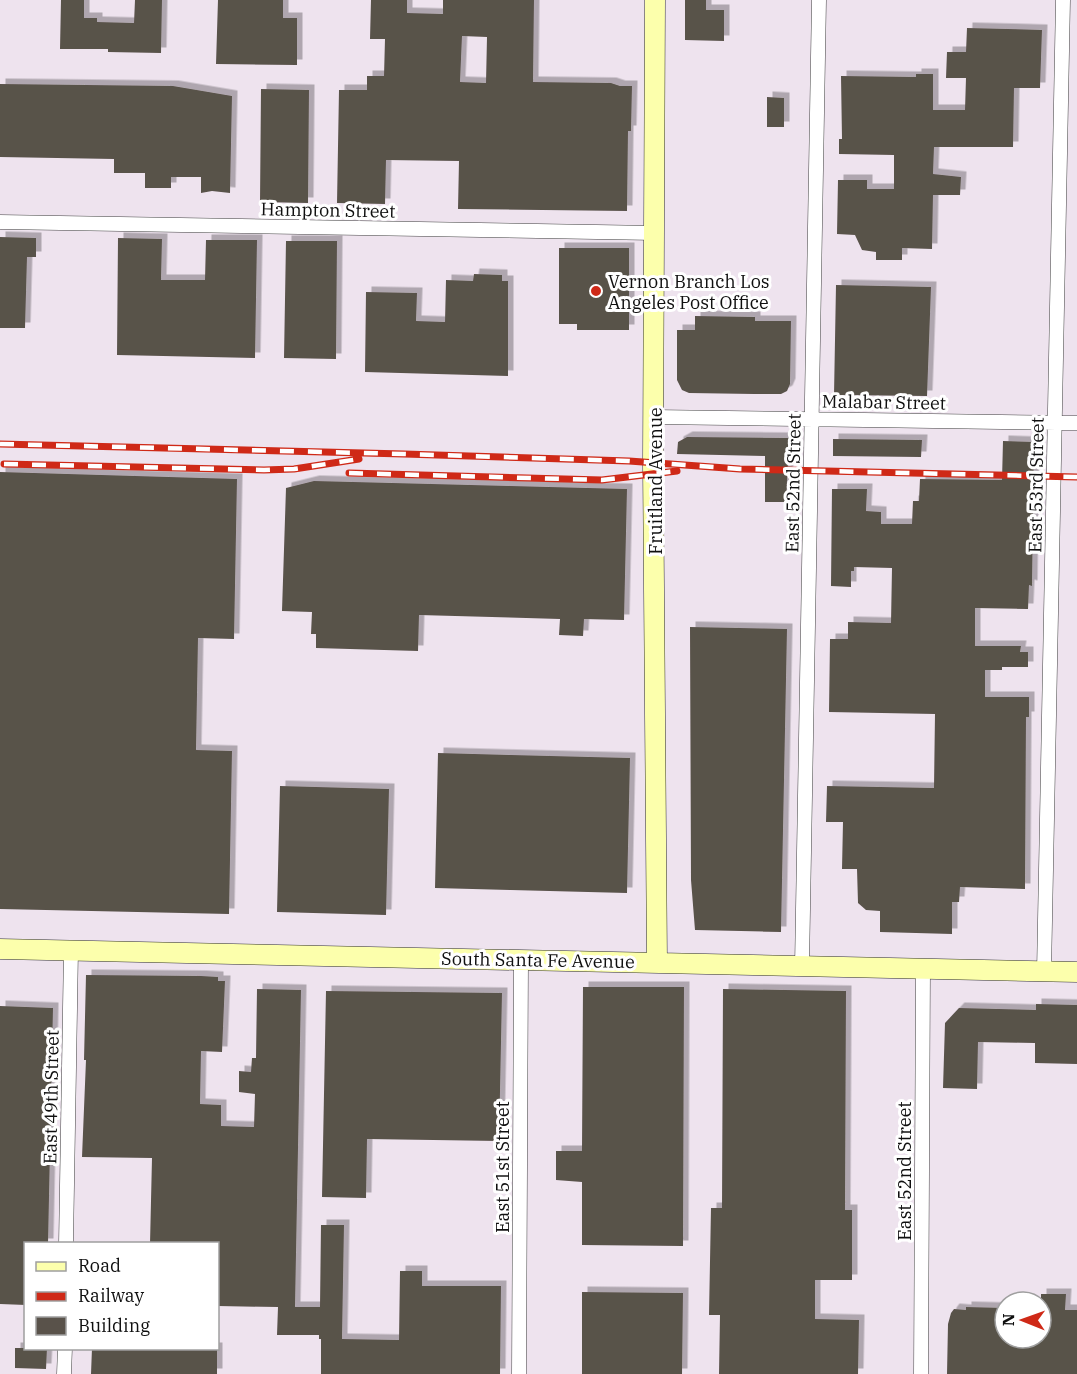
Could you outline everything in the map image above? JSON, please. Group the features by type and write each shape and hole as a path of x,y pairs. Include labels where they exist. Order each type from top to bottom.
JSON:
{"main road":[{"name":"Fruitland Avenue","path":"655,0 654,417 657,963"},
{"name":"South Santa Fe Avenue","path":"0,949 1077,972"}],"street":[{"name":"East 52nd Street","path":"802,966 819,0"},
{"name":"East 53rd Street","path":"1044,972 1063,0"},
{"name":"Hampton Street","path":"0,222 655,233"},
{"name":"Malabar Street","path":"654,417 1077,423"},
{"name":"East 49th Street","path":"66,1242 71,950"},
{"name":"East 51st Street","path":"519,1374 521,960"},
{"name":"East 52nd Street","path":"921,1374 923,969"},
{"path":"64,1374 65,1350"}],"shaded area":[{"path":"0,0 1077,0 1077,1374 0,1374"}],"building":[{"path":"61,0 84,0 84,18 97,18 97,22 134,23 135,0 162,0 161,53 108,52 108,49 60,49"},
{"path":"218,0 283,0 283,18 297,18 297,65 216,64"},
{"path":"371,0 407,0 407,13 443,14 443,0 534,0 533,82 611,83 632,86 631,131 628,131 627,211 458,209 459,161 386,160 385,204 337,203 339,90 367,90 367,76 384,76 385,39 370,39","holes":["462,36 487,37 486,83 460,82"]},
{"path":"685,0 706,0 706,10 724,10 724,41 685,40"},
{"path":"967,28 1042,30 1040,88 1014,88 1013,147 934,147 933,174 961,177 960,195 933,195 932,249 902,248 902,260 876,260 876,252 862,250 855,235 837,234 838,180 867,180 867,189 894,189 894,155 839,154 839,139 842,139 841,76 916,77 916,74 933,74 933,110 965,110 966,78 946,78 947,52 966,52"},
{"path":"0,84 173,86 232,96 230,193 212,191 201,193 201,177 171,177 171,188 145,188 145,173 114,173 114,159 0,157"},
{"path":"261,89 309,90 308,203 260,202"},
{"path":"767,97 784,98 784,127 767,127"},
{"path":"0,237 36,238 36,257 27,257 25,328 0,328"},
{"path":"118,238 162,239 161,280 205,280 206,240 257,240 255,358 117,355"},
{"path":"286,241 337,241 336,359 284,358"},
{"path":"559,248 629,248 629,330 577,330 577,324 559,324"},
{"path":"474,274 502,275 502,281 508,281 508,376 365,372 366,292 417,293 416,321 445,322 446,280 473,281"},
{"path":"836,285 931,287 927,396 834,395"},
{"path":"695,316 755,317 755,321 791,321 790,384 787,391 781,394 754,394 689,393 682,390 677,380 677,330 695,330"},
{"path":"687,437 789,438 786,502 765,502 765,456 677,454 678,442"},
{"path":"833,439 922,440 921,457 833,456"},
{"path":"1003,441 1034,442 1032,586 1029,585 1028,609 975,608 975,646 1021,646 1020,652 1028,652 1028,667 1002,667 1002,670 985,670 985,697 1029,697 1029,717 1026,717 1025,889 960,887 959,902 952,902 952,934 880,932 880,911 866,910 858,903 857,869 842,869 843,822 826,822 827,786 934,788 935,714 829,712 830,639 848,639 848,622 891,623 892,568 854,567 854,571 851,571 851,587 831,586 832,489 867,489 866,511 881,512 881,524 912,524 913,501 919,501 920,479 1002,480"},
{"path":"0,472 237,479 234,639 198,638 196,750 232,751 229,914 0,909"},
{"path":"314,481 627,489 624,620 584,619 583,636 559,635 560,619 419,615 418,651 316,648 316,634 311,634 312,612 282,611 286,488"},
{"path":"690,627 787,629 781,932 695,930 691,880"},
{"path":"438,753 630,758 627,893 435,888"},
{"path":"280,786 389,789 386,915 277,912"},
{"path":"86,975 218,977 218,981 225,981 222,1052 201,1051 200,1104 221,1105 221,1126 254,1127 255,1094 239,1092 239,1071 251,1072 252,1058 256,1058 257,989 301,990 295,1307 320,1307 321,1225 344,1225 342,1339 399,1340 400,1271 422,1271 422,1286 501,1286 500,1374 321,1374 319,1335 277,1335 278,1307 219,1306 219,1242 150,1242 152,1158 82,1157 86,1060 84,1060"},
{"path":"583,987 684,987 683,1246 582,1245 582,1182 556,1180 556,1151 582,1151"},
{"path":"723,989 846,991 845,1210 852,1210 852,1280 815,1280 815,1319 859,1320 858,1374 719,1374 720,1315 709,1315 711,1208 722,1208"},
{"path":"326,991 502,993 499,1141 367,1139 366,1198 322,1197"},
{"path":"1036,1004 1077,1005 1077,1064 1035,1063 1035,1043 978,1042 977,1089 943,1088 945,1023 959,1008 1036,1010"},
{"path":"0,1006 53,1008 48,1242 24,1242 24,1305 0,1304"},
{"path":"582,1292 683,1293 682,1374 582,1374"},
{"path":"1053,1294 1066,1294 1065,1310 1077,1310 1077,1374 947,1374 948,1324 951,1313 954,1309 966,1310 966,1307 993,1308 993,1350 1053,1350"},
{"path":"15,1348 47,1350 46,1369 15,1368"},
{"path":"92,1350 217,1350 217,1374 91,1374"}],"railway":[{"path":"0,444 404,454 629,461 740,469 1077,477"},
{"path":"4,464 264,470 294,469 359,459"},
{"path":"349,473 602,480 677,471"}],"place":[{"name":"Vernon Branch Los Angeles Post Office","path":"596,291"}]}
